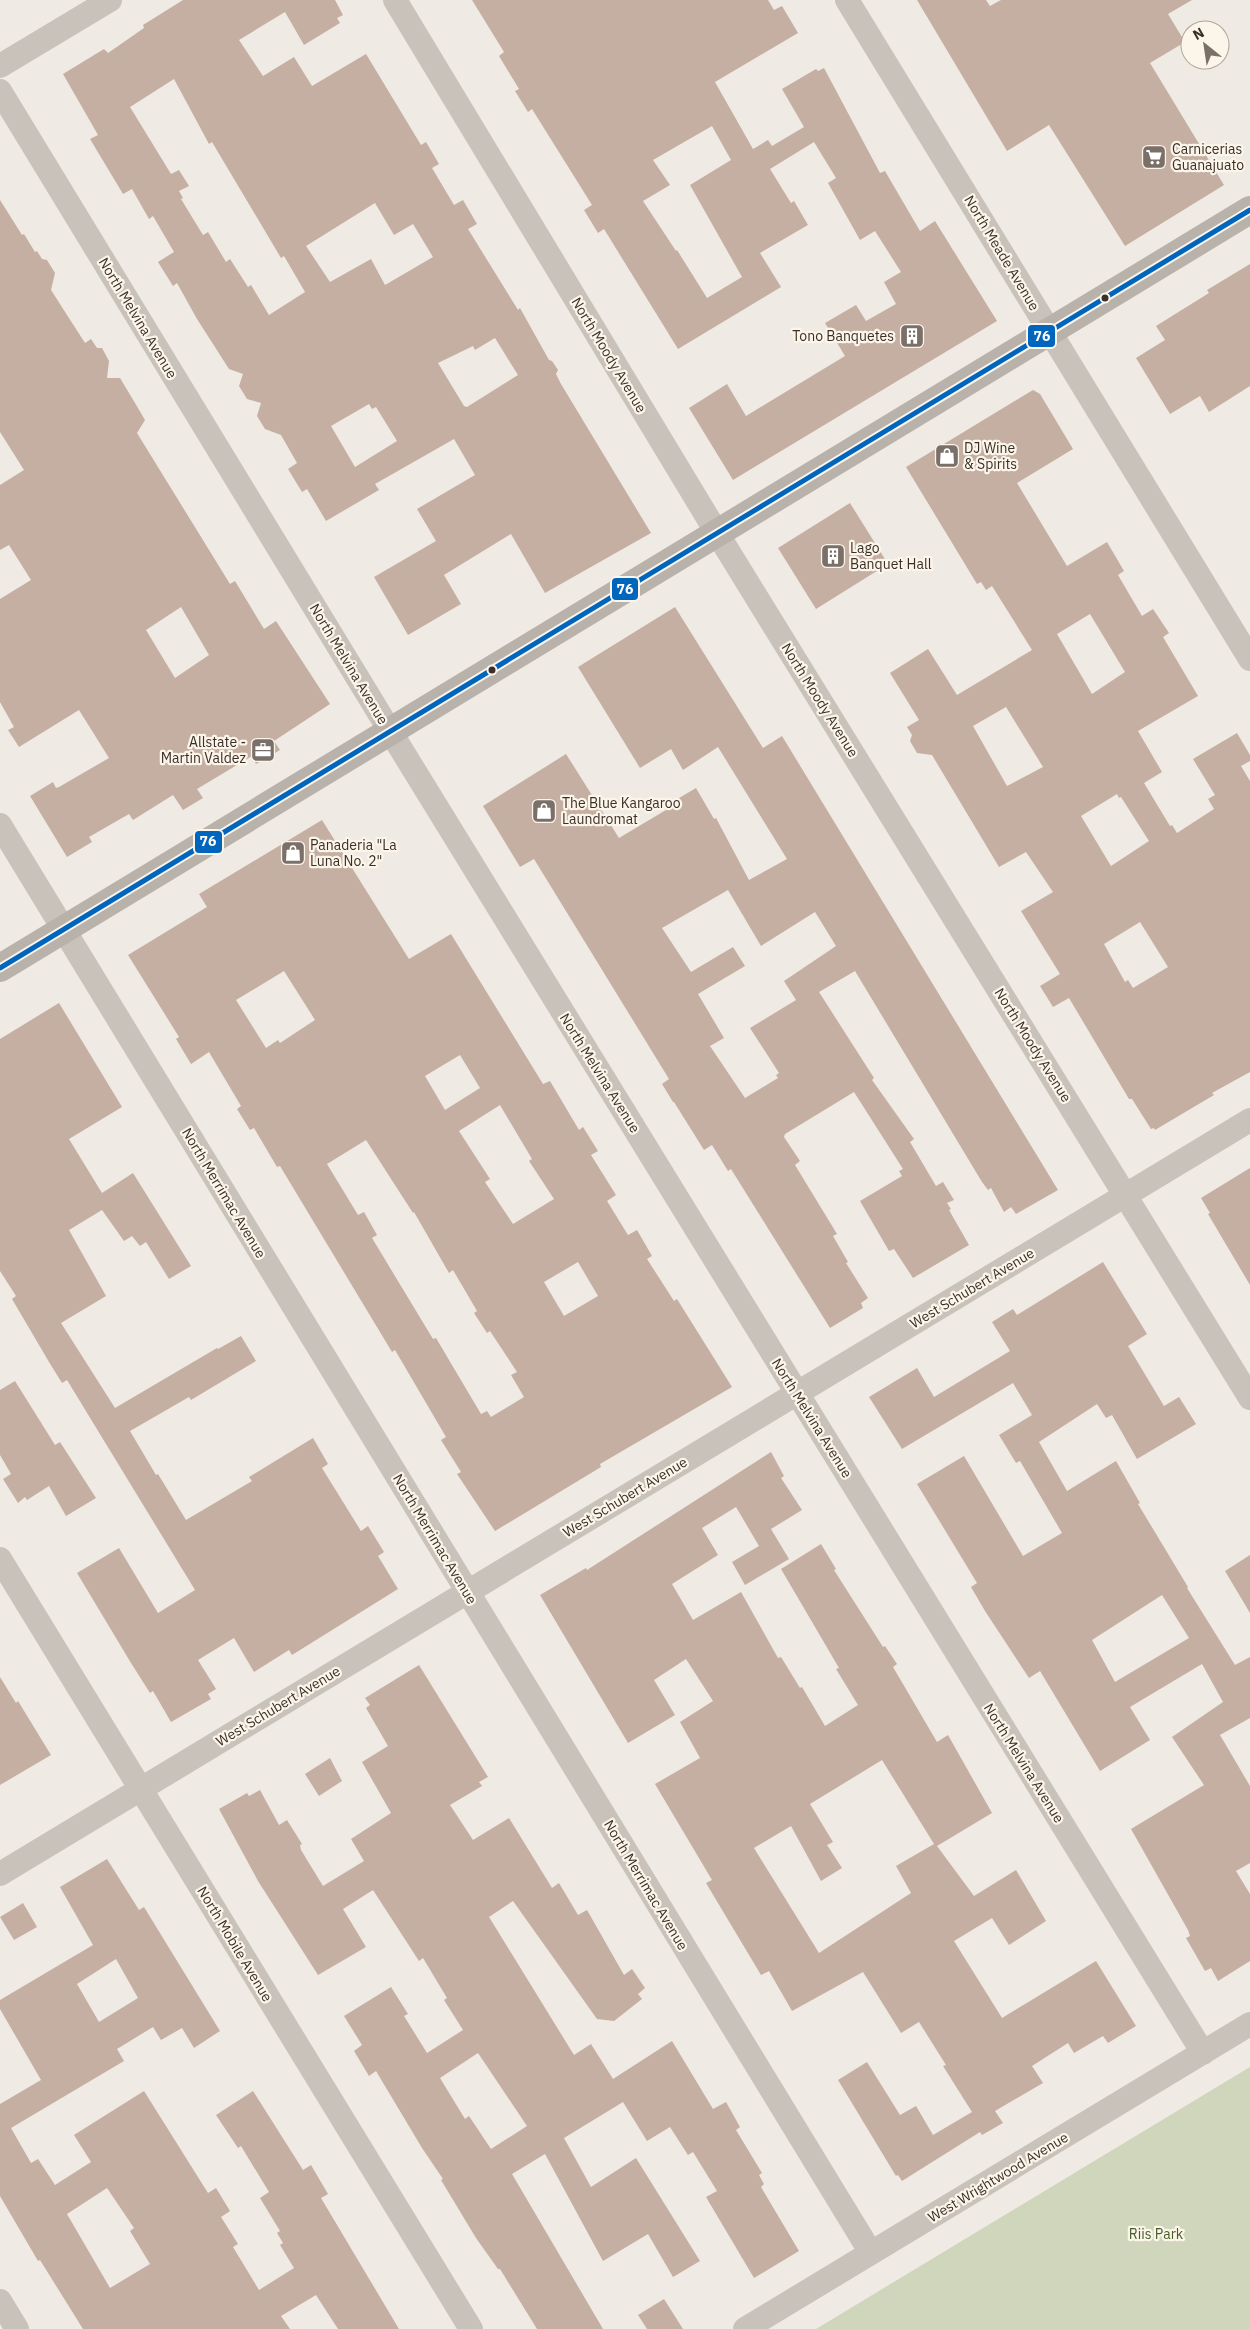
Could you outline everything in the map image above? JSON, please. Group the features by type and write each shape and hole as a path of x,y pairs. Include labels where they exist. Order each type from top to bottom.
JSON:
{"main road":[{"path":"0,968 1250,210"}],"street":[{"path":"0,66 110,0"},
{"name":"North Moody Avenue","path":"395,0 717,533 1250,1398"},
{"name":"North Meade Avenue","path":"847,0 1250,659"},
{"name":"North Melvina Avenue","path":"0,91 390,731 1202,2053"},
{"name":"North Merrimac Avenue","path":"0,825 871,2253"},
{"name":"West Schubert Avenue","path":"0,1874 1250,1120"},
{"name":"North Mobile Avenue","path":"0,1560 471,2329"},
{"name":"West Wrightwood Avenue","path":"745,2329 1250,2024"},
{"path":"0,2301 17,2329"}],"green space":[{"name":"Riis Park","path":"1250,2067 1250,2329 816,2329"}],"building":[{"path":"183,0 335,0 343,15 337,18 340,23 304,45 285,12 239,40 263,76 294,57 312,86 366,54 421,145 426,142 439,164 432,168 454,205 463,200 477,224 468,229 518,310 520,308 549,360 552,361 558,370 556,374 561,384 651,533 545,593 511,534 444,575 461,604 408,635 374,577 436,541 417,509 475,475 454,439 375,484 379,490 326,521 307,489 302,492 288,469 297,463 281,435 265,429 257,416 261,403 247,399 239,386 243,374 229,369 197,319 177,283 173,286 158,262 174,252 153,216 149,219 132,189 123,194 90,139 98,135 63,74 104,49 108,53 144,28 143,25","holes":["174,79 209,144 212,142 281,258 284,256 305,292 269,315 251,285 248,287 230,259 226,262 208,232 203,235 181,199 183,198 179,191 189,186 179,170 171,174 130,107","375,203 394,235 413,224 433,257 385,285 371,259 330,282 306,246","495,338 518,375 467,407 464,406 438,363 473,346 475,350","369,404 372,409 376,407 397,441 355,467 331,426"]},
{"path":"472,0 768,0 774,10 782,6 798,33 715,82 753,149 768,140 772,146 804,127 782,89 816,69 818,71 824,68 880,173 885,171 920,231 935,221 997,321 733,480 689,408 727,384 746,416 845,356 825,323 856,305 866,321 896,304 884,282 901,272 875,231 860,240 828,183 836,178 814,142 770,169 791,203 794,201 808,225 760,253 781,287 678,349 604,229 598,233 584,210 592,205 532,109 528,112 515,91 519,89 499,56 504,52","holes":["712,126 731,160 690,185 742,277 707,298 643,201 670,185 653,160"]},
{"path":"917,0 986,0 990,6 1001,0 1192,0 1168,14 1180,34 1180,45 1150,63 1224,185 1125,246 1049,125 1007,151"},
{"path":"0,200 22,235 24,234 35,252 37,251 42,259 47,260 55,273 51,290 85,343 91,339 97,348 102,348 109,361 107,378 120,378 138,408 145,420 137,433 230,584 235,581 264,629 276,621 330,704 274,741 280,750 256,764 252,756 197,789 203,798 183,810 173,795 133,820 129,814 89,837 92,842 67,857 30,796 53,782 56,788 59,787 109,758 79,710 19,747 8,730 14,727 0,702 0,599 31,580 9,545 0,550 0,485 24,470 0,432","holes":["181,607 209,655 175,678 146,630"]},
{"path":"1250,264 1250,386 1209,412 1200,396 1170,414 1136,358 1165,340 1156,326 1209,293 1207,290"},
{"path":"1033,390 1040,394 1073,449 1017,483 1067,566 1107,542 1124,571 1118,575 1142,616 1153,609 1169,633 1163,637 1198,696 1138,731 1162,772 1144,783 1170,826 1172,825 1177,833 1214,809 1208,799 1215,795 1193,759 1237,733 1250,755 1250,761 1241,766 1250,781 1250,1072 1212,1093 1214,1095 1155,1130 1154,1128 1151,1129 1132,1099 1129,1099 1069,998 1053,1007 1040,986 1060,974 1021,911 1053,892 1026,852 999,867 932,755 917,753 910,741 912,735 907,727 919,720 890,673 928,649 957,695 1032,650 992,586 986,590 981,582 977,584 906,467","holes":["1090,614 1125,672 1092,694 1057,634","1006,707 1043,767 1007,786 973,726","1117,794 1119,798 1121,797 1149,841 1111,866 1081,816","1140,922 1168,967 1133,988 1128,980 1125,982 1104,944"]},
{"name":"Lago Banquet Hall","path":"850,503 888,564 816,609 778,548"},
{"path":"675,607 763,748 782,736 1058,1190 1016,1214 1011,1207 1004,1212 991,1188 988,1190 982,1182 855,971 819,992 874,1078 872,1080 914,1139 910,1142 936,1186 943,1182 954,1200 947,1203 951,1209 949,1210 969,1245 913,1278 894,1249 889,1251 860,1201 902,1176 899,1171 903,1169 854,1092 785,1134 784,1137 800,1161 795,1165 837,1234 833,1236 848,1262 846,1263 868,1298 861,1303 863,1308 830,1328 731,1169 728,1171 712,1145 704,1150 673,1102 662,1084 669,1079 534,859 520,867 483,806 566,754 619,838 676,804 674,801 696,788 714,819 716,818 749,880 787,859 718,747 683,770 671,749 640,768 578,667","holes":["728,890 761,946 815,912 836,946 784,981 796,1000 750,1028 779,1073 776,1075 778,1078 745,1098 710,1046 724,1038 698,994 745,966 733,947 691,972 662,928"]},
{"path":"322,820 409,959 451,934 543,1084 550,1081 579,1130 583,1127 598,1151 591,1155 616,1195 607,1201 628,1235 637,1230 652,1256 647,1259 674,1301 677,1299 732,1387 600,1464 601,1467 495,1531 457,1474 461,1472 441,1440 446,1437 395,1350 392,1352 280,1166 277,1167 254,1128 250,1130 237,1109 241,1106 209,1052 191,1064 176,1039 179,1037 128,955 207,907 199,894","holes":["284,971 315,1020 280,1043 278,1040 266,1048 236,1000","460,1055 480,1088 445,1110 425,1076","500,1105 532,1159 529,1161 554,1199 513,1224 485,1182 490,1179 459,1131","366,1140 414,1212 449,1273 453,1270 477,1311 474,1313 487,1333 490,1331 517,1372 511,1375 524,1397 491,1417 487,1411 481,1414 436,1338 433,1339 372,1238 377,1235 364,1212 358,1215 327,1164","578,1262 598,1296 564,1316 544,1282"]},
{"path":"59,1003 122,1107 69,1139 102,1193 133,1173 191,1266 169,1279 146,1242 140,1246 132,1236 124,1241 102,1210 69,1230 106,1296 61,1323 115,1408 241,1336 256,1361 191,1400 189,1397 130,1431 156,1475 158,1474 186,1520 252,1481 249,1477 313,1438 328,1464 322,1468 361,1531 368,1526 384,1552 378,1556 398,1589 292,1655 289,1650 254,1672 234,1638 198,1660 216,1689 208,1694 211,1699 171,1722 153,1691 150,1693 131,1663 77,1573 119,1548 158,1613 195,1590 67,1380 62,1383 49,1362 12,1299 16,1296 0,1271 0,1039"},
{"path":"1250,1168 1250,1285 1208,1214 1210,1213 1201,1198"},
{"path":"1103,1262 1147,1334 1128,1346 1164,1406 1179,1397 1196,1424 1137,1459 1112,1415 1106,1418 1097,1404 1039,1442 1067,1491 1116,1461 1140,1503 1138,1504 1187,1588 1235,1665 1250,1657 1250,1718 1220,1735 1250,1786 1250,1863 1236,1871 1250,1894 1250,1961 1218,1981 1211,1968 1205,1971 1186,1938 1190,1936 1188,1930 1131,1829 1204,1785 1172,1737 1223,1702 1202,1664 1130,1707 1150,1740 1100,1771 1040,1671 1029,1678 985,1611 971,1587 977,1583 917,1484 964,1456 1023,1556 1062,1533 1020,1461 1016,1463 999,1435 1032,1415 1013,1383 902,1449 869,1397 917,1368 934,1397 1010,1351 992,1322 1013,1309 1017,1315","holes":["1162,1595 1189,1638 1115,1682 1092,1640"]},
{"path":"15,1381 55,1445 60,1442 96,1498 66,1516 49,1486 27,1500 25,1497 18,1503 3,1479 11,1474 0,1455 0,1390"},
{"path":"771,1452 784,1476 781,1478 802,1510 771,1529 789,1559 745,1585 732,1562 759,1546 736,1507 702,1528 718,1555 672,1584 693,1620 741,1592 778,1658 781,1657 800,1688 802,1687 825,1726 858,1705 836,1669 839,1668 781,1569 821,1544 836,1569 834,1570 883,1647 885,1646 897,1664 893,1667 937,1742 948,1735 992,1813 937,1846 974,1896 1016,1870 1046,1921 1009,1945 992,1918 954,1941 1002,2018 1096,1961 1136,2026 1108,2043 1103,2036 1074,2053 1068,2043 1032,2066 1043,2083 995,2111 1003,2123 982,2135 980,2132 902,2181 898,2175 896,2176 838,2080 867,2062 900,2115 916,2106 933,2135 972,2112 943,2066 946,2065 919,2022 901,2033 863,1972 792,2011 769,1971 761,1975 706,1883 712,1880 655,1784 700,1758 680,1722 713,1701 686,1659 654,1680 675,1715 628,1743 540,1595 586,1568 587,1570","holes":["882,1760 934,1844 896,1866 911,1893 819,1953 754,1848 791,1826 821,1881 842,1868 827,1845 833,1842 810,1804"]},
{"path":"1250,1555 1250,1613 1225,1571"},
{"path":"419,1665 488,1777 479,1782 482,1786 450,1805 473,1840 509,1818 552,1888 559,1883 578,1915 587,1910 624,1975 632,1969 645,1988 638,1994 642,1999 614,2021 597,2019 513,1901 489,1917 574,2055 591,2044 613,2079 672,2041 713,2109 726,2102 740,2127 736,2130 762,2173 759,2175 764,2184 761,2187 799,2251 754,2278 706,2197 717,2191 693,2152 688,2155 670,2127 647,2141 623,2102 564,2138 591,2187 636,2158 700,2261 673,2277 648,2234 603,2261 545,2154 512,2174 603,2329 537,2329 500,2269 498,2269 476,2238 441,2180 443,2179 422,2148 376,2071 369,2076 354,2051 362,2045 344,2016 391,1987 408,2014 404,2016 427,2053 463,2030 444,2000 447,1998 423,1958 419,1961 373,1890 343,1909 366,1947 318,1975 258,1881 219,1809 247,1793 249,1796 260,1790 279,1825 287,1820 302,1844 300,1845 301,1850 323,1886 364,1861 351,1839 391,1813 362,1762 388,1746 366,1708 370,1705 365,1698","holes":["478,2053 527,2126 491,2149 469,2116 465,2119 440,2078"]},
{"path":"0,1677 16,1703 18,1701 51,1755 0,1785"},
{"path":"330,1758 342,1781 319,1796 305,1774"},
{"path":"107,1859 139,1910 144,1907 220,2031 194,2048 182,2028 161,2040 153,2027 117,2049 124,2061 11,2128 31,2163 38,2159 55,2185 91,2162 74,2135 144,2091 208,2193 216,2188 230,2211 221,2217 238,2244 233,2247 259,2290 294,2268 280,2245 283,2243 277,2233 280,2231 260,2198 269,2192 241,2146 238,2148 216,2115 253,2091 303,2170 311,2165 328,2194 321,2198 399,2329 338,2329 316,2295 281,2316 290,2329 83,2329 40,2260 38,2261 0,2196 0,2104 41,2080 0,2009 0,2000 93,1945 60,1887","holes":["116,1959 138,1998 99,2022 77,1984","107,2188 134,2228 130,2231 150,2264 110,2288 67,2214"]},
{"path":"23,1903 37,1927 14,1940 0,1917"},
{"path":"664,2299 683,2329 647,2329 638,2315"}],"transit line":[{"name":"76","path":"0,968 1250,210"}],"place":[{"name":"Carnicerias Guanajuato","path":"1154,157"},
{"name":"Tono Banquetes","path":"912,336"},
{"name":"DJ Wine & Spirits","path":"947,456"},
{"name":"Lago Banquet Hall","path":"833,556"},
{"name":"Allstate - Martin Valdez","path":"263,750"},
{"name":"The Blue Kangaroo Laundromat","path":"544,811"},
{"name":"Panaderia \"La Luna No. 2\"","path":"293,853"}]}
